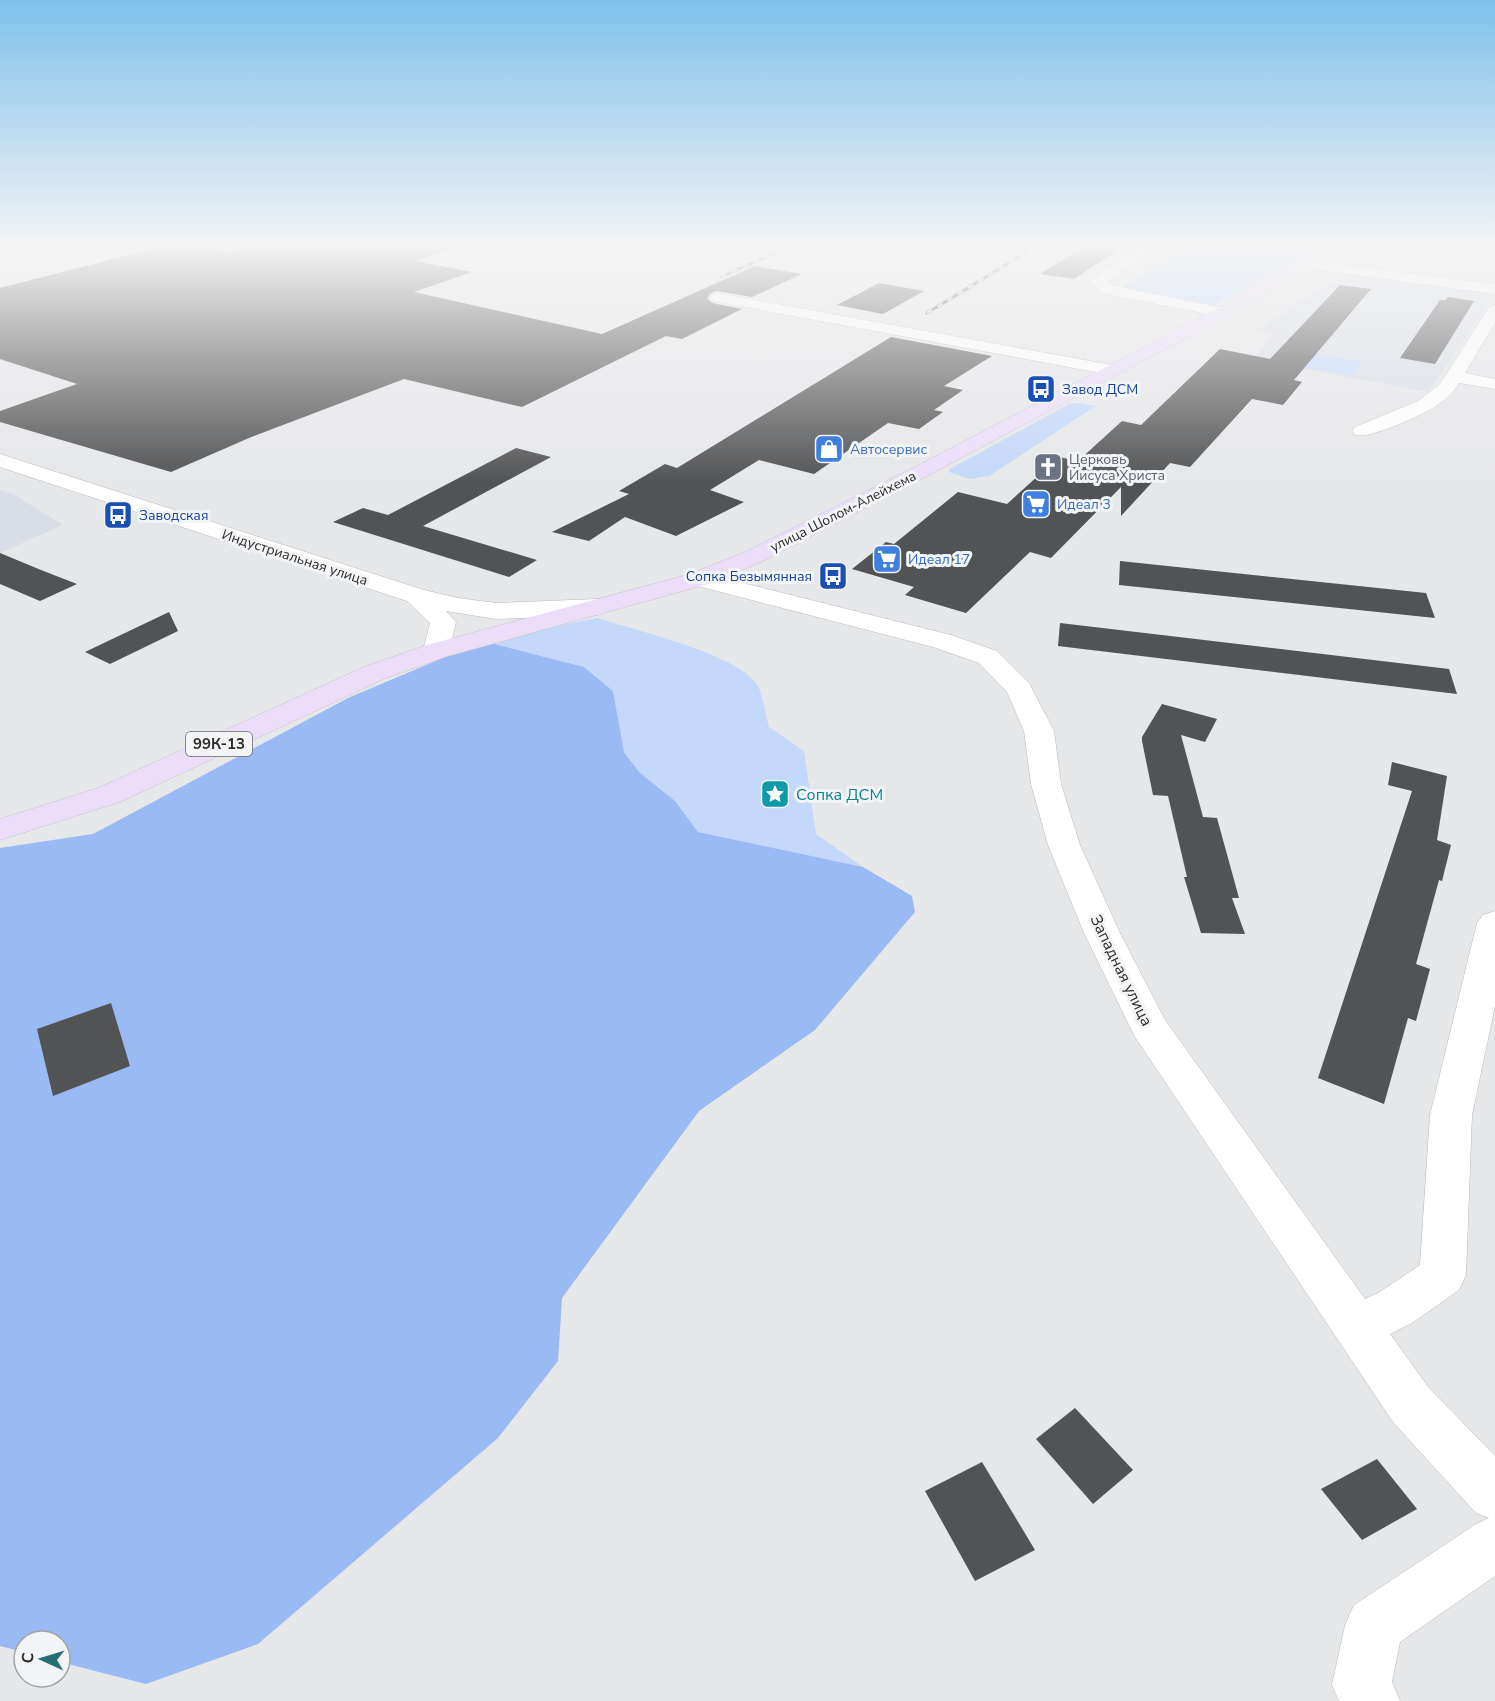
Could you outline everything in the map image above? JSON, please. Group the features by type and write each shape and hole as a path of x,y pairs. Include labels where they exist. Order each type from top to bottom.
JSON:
{"main road":[{"name":"улица Шолом-Алейхема","path":"597,607 699,579 753,557 924,470 1199,324"},
{"name":"99К-13","path":"0,830 109,795 376,672 436,651 597,607"}],"street":[{"path":"862,324 1112,370"},
{"path":"1362,431 1425,405 1447,388 1486,324"},
{"path":"1455,377 1495,384"},
{"name":"Индустриальная улица","path":"0,460 416,597 496,611 597,607"},
{"name":"Западная улица","path":"699,579 951,644 988,657 1019,689 1039,730 1046,784 1064,845 1102,933 1149,1027 1411,1405 1495,1494"},
{"path":"416,597 443,622 436,651"},
{"path":"1356,1326 1395,1308 1443,1275 1451,1115 1495,923"},
{"path":"1370,1701 1362,1685 1374,1626 1495,1543"}],"shaded area":[{"path":"1266,324 1474,324 1429,392 1271,363 1256,358 1273,334 1257,330"},
{"path":"1281,348 1363,362 1352,376 1269,361"},
{"path":"1069,404 1096,406 989,476 970,479 949,472 950,469"},
{"path":"0,490 13,494 63,525 0,553"},
{"path":"597,618 684,644 731,664 748,675 758,686 769,727 804,751 816,834 863,867 698,832 675,801 639,772 624,752 613,691 584,667 483,641"},
{"path":"483,641 584,667 613,691 624,752 639,772 675,801 698,832 863,867 912,896 915,912 815,1030 699,1111 562,1298 558,1361 498,1438 258,1644 146,1684 72,1665 72,1629 12,1629 12,1649 0,1646 0,848 93,834 348,698"}],"building":[{"path":"0,324 559,324 602,334 624,324 711,324 682,339 666,336 522,407 404,379 249,438 171,472 0,422 0,411 77,384 0,359"},
{"path":"1303,324 1341,324 1294,380 1302,382 1283,405 1252,399 1190,467 1170,463 1121,516 1121,487 1051,558 1030,552 966,613 905,595 914,587 852,569 886,542 894,544 958,492 1007,504 1059,457 1078,461 1122,421 1141,425 1220,349 1270,359"},
{"path":"1423,324 1460,324 1435,364 1400,358"},
{"path":"891,337 992,356 944,386 963,390 934,410 943,412 919,429 888,423 814,474 759,460 710,490 744,502 676,536 625,517 589,541 552,532 629,494 619,491 665,464 677,468"},
{"path":"516,448 551,457 423,526 537,560 509,577 333,522 363,508 388,515"},
{"path":"0,553 77,584 40,601 0,584"},
{"path":"1120,561 1426,593 1435,618 1119,585"},
{"path":"169,612 178,631 110,664 85,652"},
{"path":"1060,623 1449,669 1457,694 1058,646"},
{"path":"1162,704 1217,719 1205,742 1181,735 1203,817 1217,818 1239,898 1232,898 1245,934 1201,933 1184,877 1187,877 1168,796 1153,795 1142,741 1142,737"},
{"path":"1392,762 1447,776 1437,840 1451,845 1416,964 1430,969 1416,1021 1408,1018 1384,1104 1318,1078 1412,791 1388,785"},
{"path":"111,1003 130,1066 53,1096 37,1029"},
{"path":"1075,1408 1133,1470 1093,1504 1036,1439"},
{"path":"1377,1459 1417,1509 1362,1540 1321,1489"},
{"path":"982,1462 1035,1550 975,1581 925,1491"}],"place":[{"name":"Завод ДСМ","path":"1041,389"},
{"name":"Автосервис","path":"829,449"},
{"name":"Церковь Иисуса Христа","path":"1048,467"},
{"name":"Идеал 3","path":"1036,504"},
{"name":"Заводская","path":"118,515"},
{"name":"Идеал 17","path":"887,559"},
{"name":"Сопка Безымянная","path":"833,576"},
{"name":"Сопка ДСМ","path":"775,794"}]}
